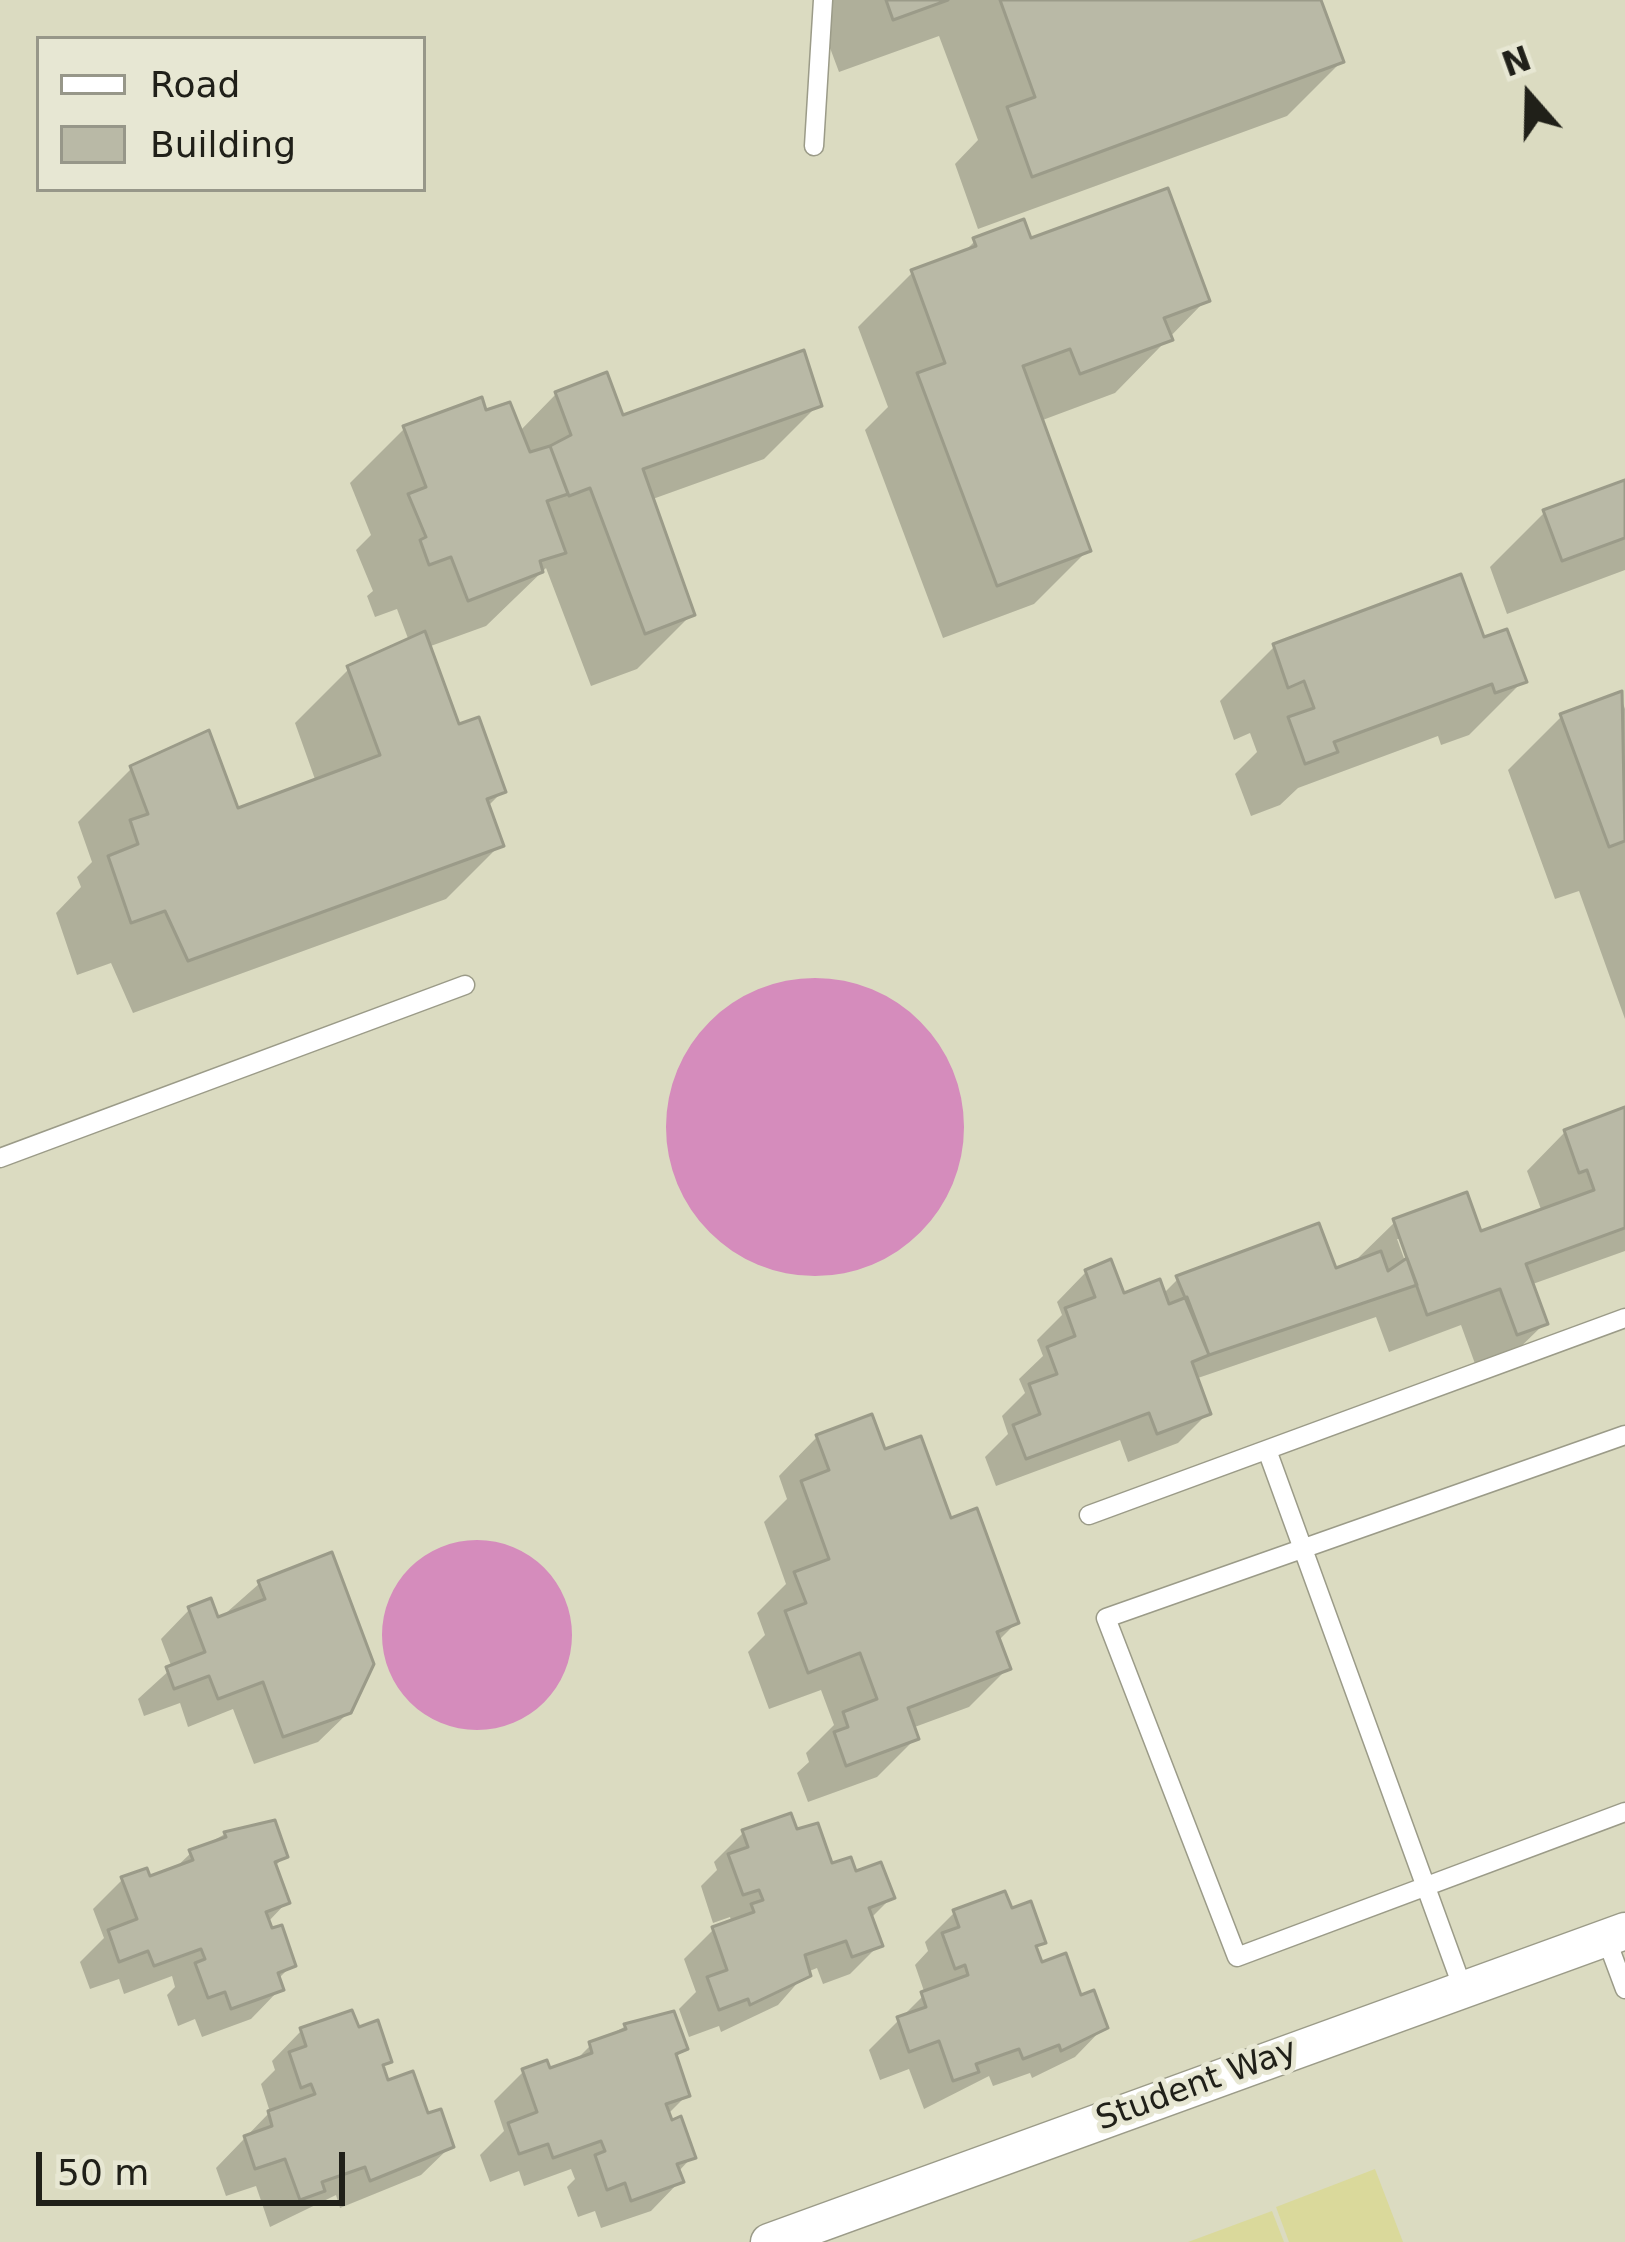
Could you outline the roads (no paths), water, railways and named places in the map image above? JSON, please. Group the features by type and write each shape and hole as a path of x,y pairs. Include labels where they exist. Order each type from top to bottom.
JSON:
{"street":[{"name":"Student Way","path":"769,2242 1616,1935"}],"lane":[{"path":"814,146 823,0"},
{"path":"0,1158 465,985"},
{"path":"1089,1515 1625,1318"},
{"path":"1625,1435 1106,1618 1238,1958 1625,1812"},
{"path":"1268,1450 1463,1989"},
{"path":"1616,1935 1625,1989"}]}
